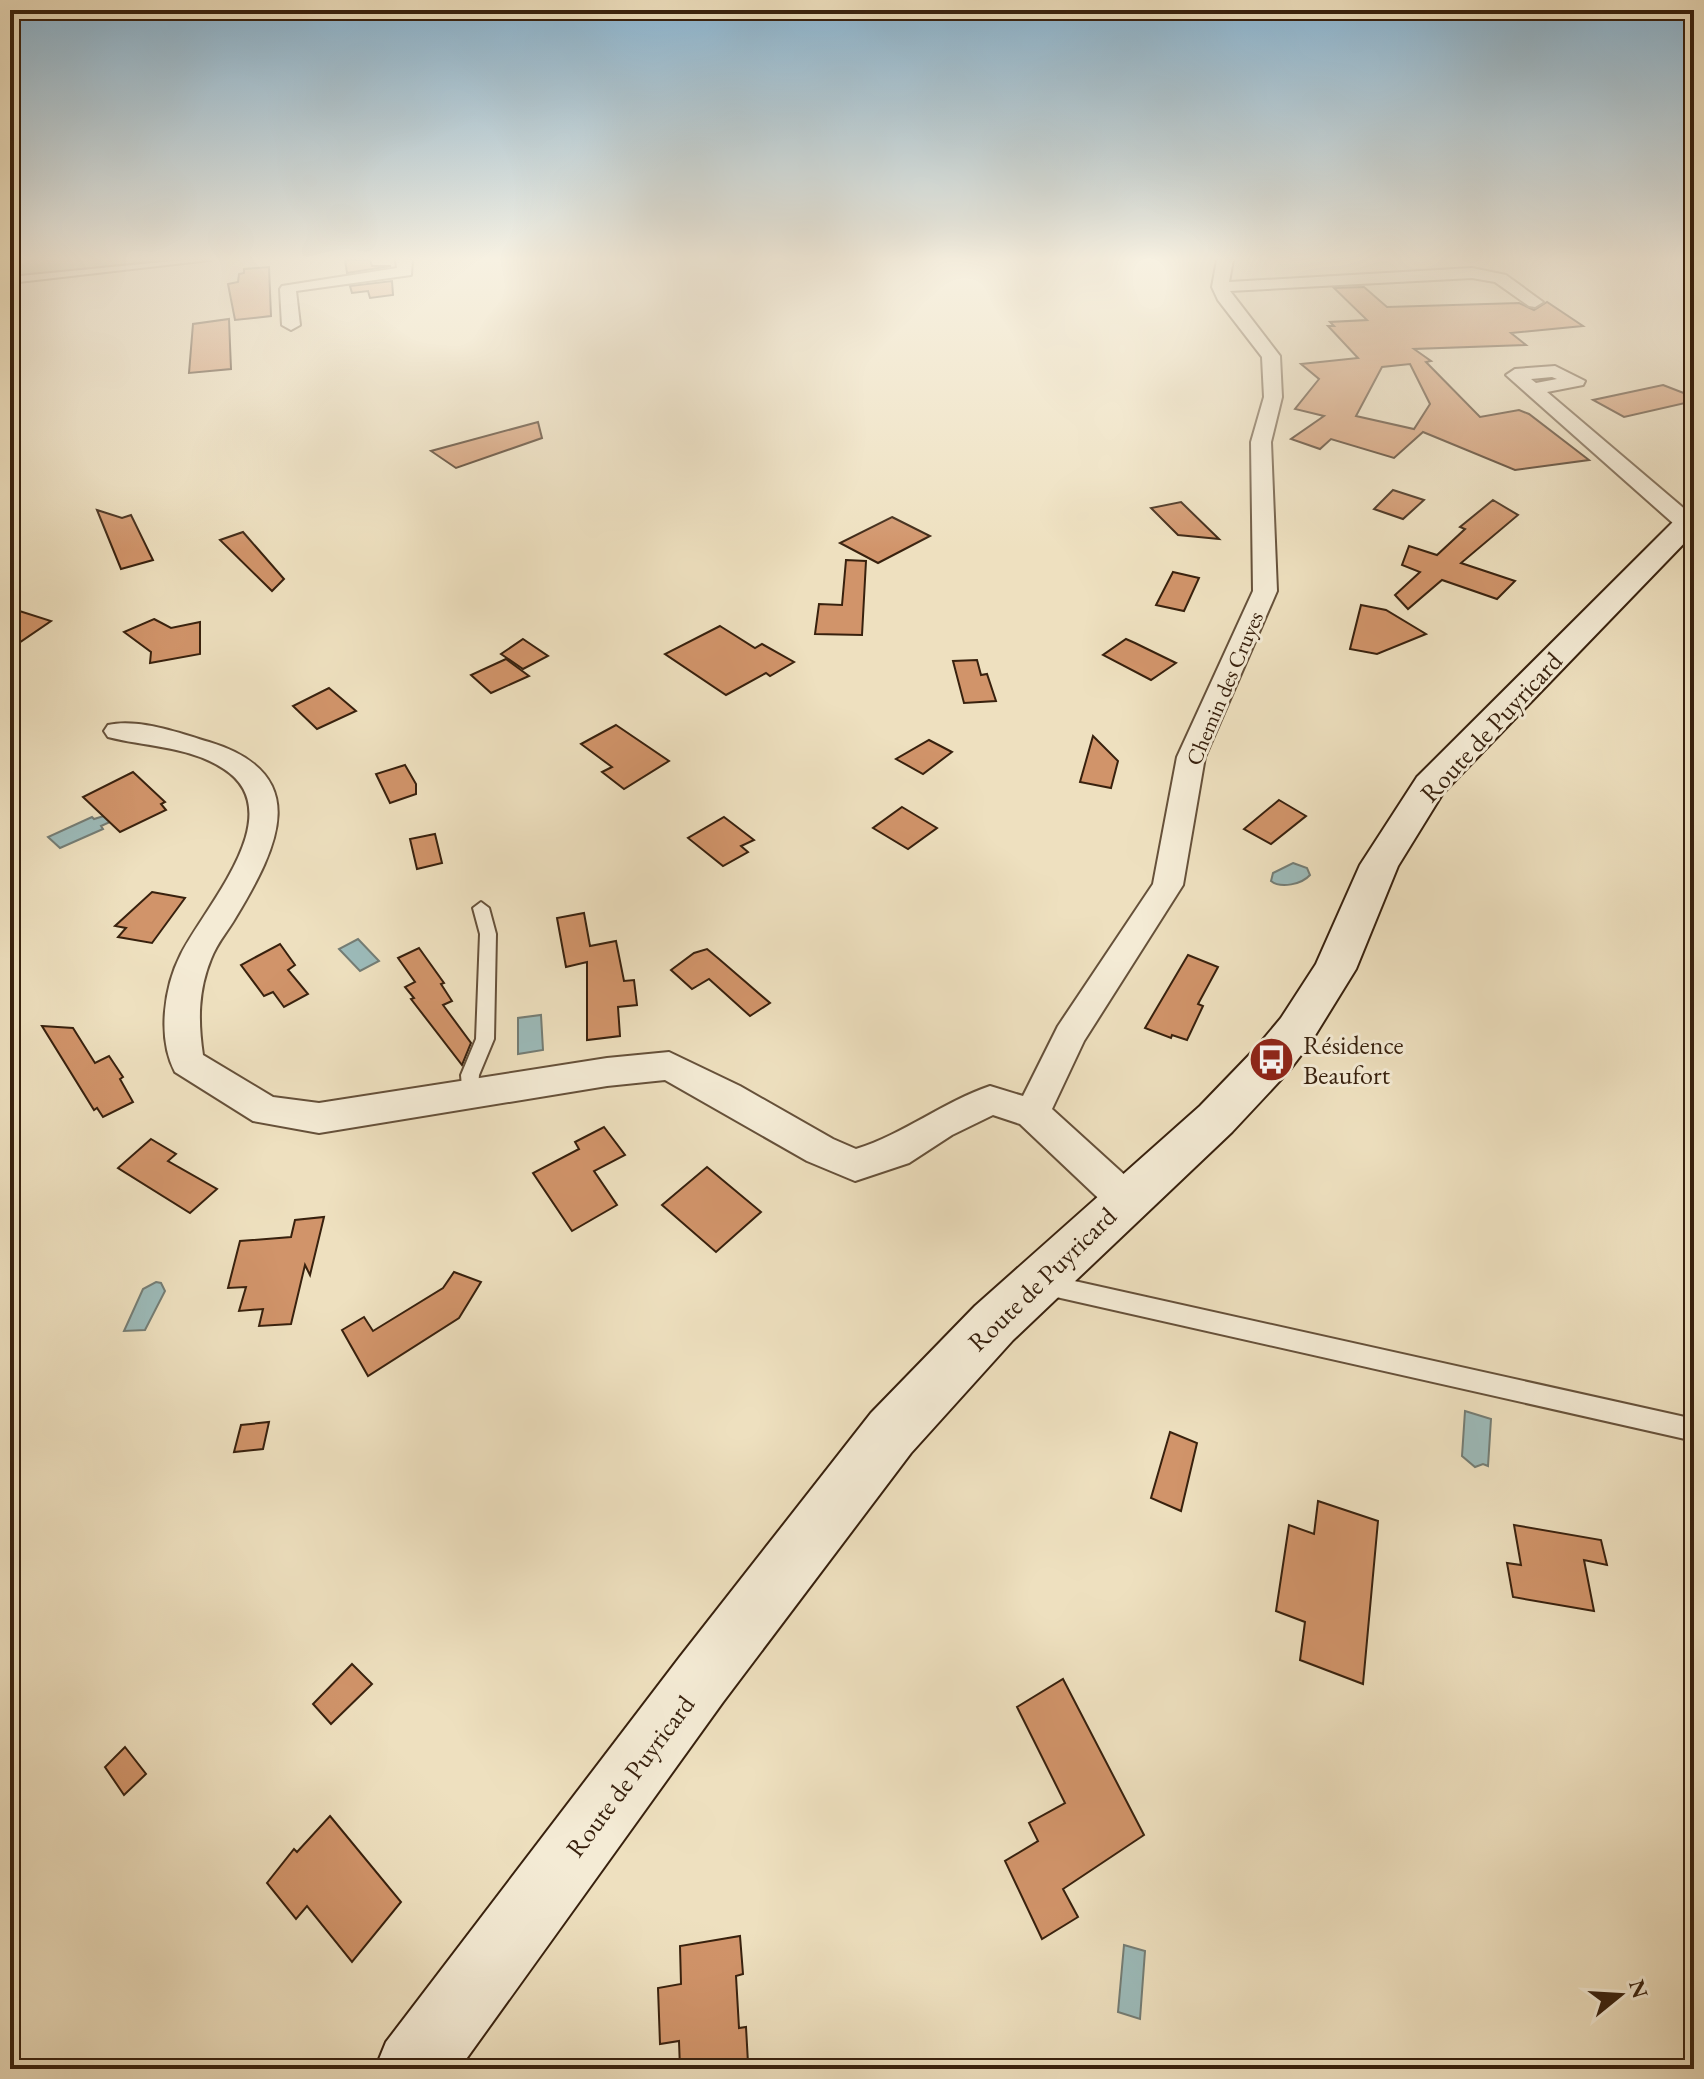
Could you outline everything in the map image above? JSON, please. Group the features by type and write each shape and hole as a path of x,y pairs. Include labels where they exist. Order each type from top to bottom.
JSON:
{"main road":[{"name":"Route de Puyricard","path":"413,2069 701,1680 891,1433 983,1333 1216,1119 1296,1030 1335,969 1379,865 1430,785 1691,520"}],"street":[{"name":"Chemin des Cruyes","path":"1032,1113 1070,1035 1168,885 1191,757 1265,591 1261,442 1273,397 1271,357"},
{"path":"1532,389 1691,520"},
{"path":"117,731 172,738 226,758 256,779 266,810 251,856 226,907 194,959 180,1011 187,1062 266,1111 319,1118 607,1072 669,1066 728,1096 820,1150 855,1165 896,1152 939,1125 990,1100 1032,1113 1126,1200"}],"lane":[{"path":"470,1094 470,1075 485,1039 488,934 481,908"},
{"path":"1036,1283 1694,1430"}],"water":[{"path":"107,815 110,822 101,826 103,829 60,848 48,837 92,817"},
{"path":"1293,863 1307,868 1310,875 1291,884 1280,885 1271,881 1273,873"},
{"path":"358,939 379,961 360,971 339,949"},
{"path":"541,1015 543,1050 518,1054 518,1018"},
{"path":"156,1282 161,1283 165,1291 145,1330 124,1331 143,1289"},
{"path":"1465,1411 1491,1419 1488,1466 1475,1467 1462,1456"},
{"path":"1124,1945 1145,1951 1140,2019 1118,2012"}],"building":[{"path":"190,357 231,357 231,369 189,373"},
{"path":"1425,357 1431,361 1426,362 1480,417 1519,410 1529,414 1589,460 1515,470 1423,432 1394,458 1331,439 1320,449 1291,439 1324,416 1295,409 1319,379 1301,364 1358,358","holes":["1410,364 1430,404 1414,429 1356,416 1382,367"]},
{"path":"1663,385 1694,397 1694,401 1624,417 1593,400"},
{"path":"538,422 542,438 456,468 431,451"},
{"path":"1393,490 1424,500 1403,519 1374,509"},
{"path":"1493,500 1518,515 1461,563 1515,581 1497,599 1442,580 1408,609 1395,595 1420,572 1402,565 1409,546 1437,555 1465,529 1460,527"},
{"path":"1181,502 1219,539 1178,535 1151,508"},
{"path":"97,510 122,518 131,515 153,560 121,569"},
{"path":"892,517 930,536 878,563 840,543"},
{"path":"243,532 284,579 272,591 220,540"},
{"path":"846,560 866,561 862,635 815,634 819,604 842,605"},
{"path":"1173,572 1199,578 1184,611 1156,605"},
{"path":"1361,605 1386,610 1426,634 1377,654 1350,649"},
{"path":"10,608 51,621 10,649"},
{"path":"154,619 171,628 200,622 200,654 150,663 151,652 124,632"},
{"path":"720,626 755,648 762,644 794,662 726,695 665,654"},
{"path":"523,639 548,656 523,669 501,654"},
{"path":"1126,639 1176,663 1151,680 1103,655"},
{"path":"506,659 529,676 491,693 471,675"},
{"path":"977,660 981,675 987,674 996,701 964,703 953,661"},
{"path":"329,688 356,711 317,729 293,706"},
{"path":"616,725 669,761 624,789 602,772 612,767 581,744"},
{"path":"1093,736 1118,761 1111,788 1080,782"},
{"path":"929,740 952,752 923,774 896,759"},
{"path":"405,765 416,784 416,794 390,803 376,774"},
{"path":"133,772 165,802 161,804 166,810 120,832 83,797"},
{"path":"1279,800 1306,816 1271,844 1244,829"},
{"path":"902,807 937,828 908,849 873,828"},
{"path":"724,817 754,840 741,846 748,852 723,866 688,838"},
{"path":"435,834 442,863 417,869 410,839"},
{"path":"152,892 185,898 152,943 118,937 126,928 115,926"},
{"path":"584,913 590,946 616,941 624,981 634,980 637,1005 618,1007 620,1036 587,1040 587,962 566,967 557,918"},
{"path":"280,944 295,965 288,970 308,994 284,1007 273,992 264,996 241,965"},
{"path":"419,948 444,983 441,984 452,1001 443,1005 471,1043 462,1065 405,987 415,982 398,958"},
{"path":"707,949 770,1003 750,1016 709,979 692,989 671,970 694,953"},
{"path":"1188,955 1218,967 1198,1004 1203,1006 1187,1040 1172,1035 1171,1038 1145,1028"},
{"path":"42,1026 73,1028 95,1063 109,1056 123,1077 120,1079 133,1102 103,1117 97,1108 94,1110"},
{"path":"604,1127 625,1155 594,1171 617,1205 572,1231 533,1173 579,1149 575,1142"},
{"path":"151,1139 176,1154 168,1161 217,1189 190,1213 118,1168"},
{"path":"707,1167 761,1212 716,1252 662,1205"},
{"path":"324,1217 310,1275 305,1265 291,1324 259,1326 263,1309 239,1311 246,1287 228,1288 240,1241 291,1237 295,1220"},
{"path":"454,1272 481,1282 459,1318 368,1376 342,1330 364,1317 373,1331 443,1288"},
{"path":"269,1422 263,1449 234,1452 241,1425"},
{"path":"1170,1432 1197,1443 1181,1511 1151,1498"},
{"path":"1318,1501 1378,1521 1363,1684 1300,1660 1305,1622 1276,1611 1289,1525 1314,1534"},
{"path":"1514,1525 1601,1540 1607,1565 1584,1560 1594,1611 1513,1597 1507,1563 1521,1565"},
{"path":"352,1664 372,1684 331,1724 313,1704"},
{"path":"1063,1679 1144,1835 1063,1889 1078,1917 1042,1939 1005,1861 1038,1841 1029,1823 1065,1803 1017,1707"},
{"path":"125,1747 146,1774 124,1795 105,1767"},
{"path":"330,1816 401,1902 352,1962 307,1906 296,1919 267,1883 294,1849 297,1852"},
{"path":"740,1936 743,1974 736,1976 739,2028 746,2027 748,2063 714,2069 680,2069 679,2041 660,2044 658,1988 681,1984 680,1946"}],"place":[{"name":"Résidence Beaufort","path":"1272,1060"}]}
